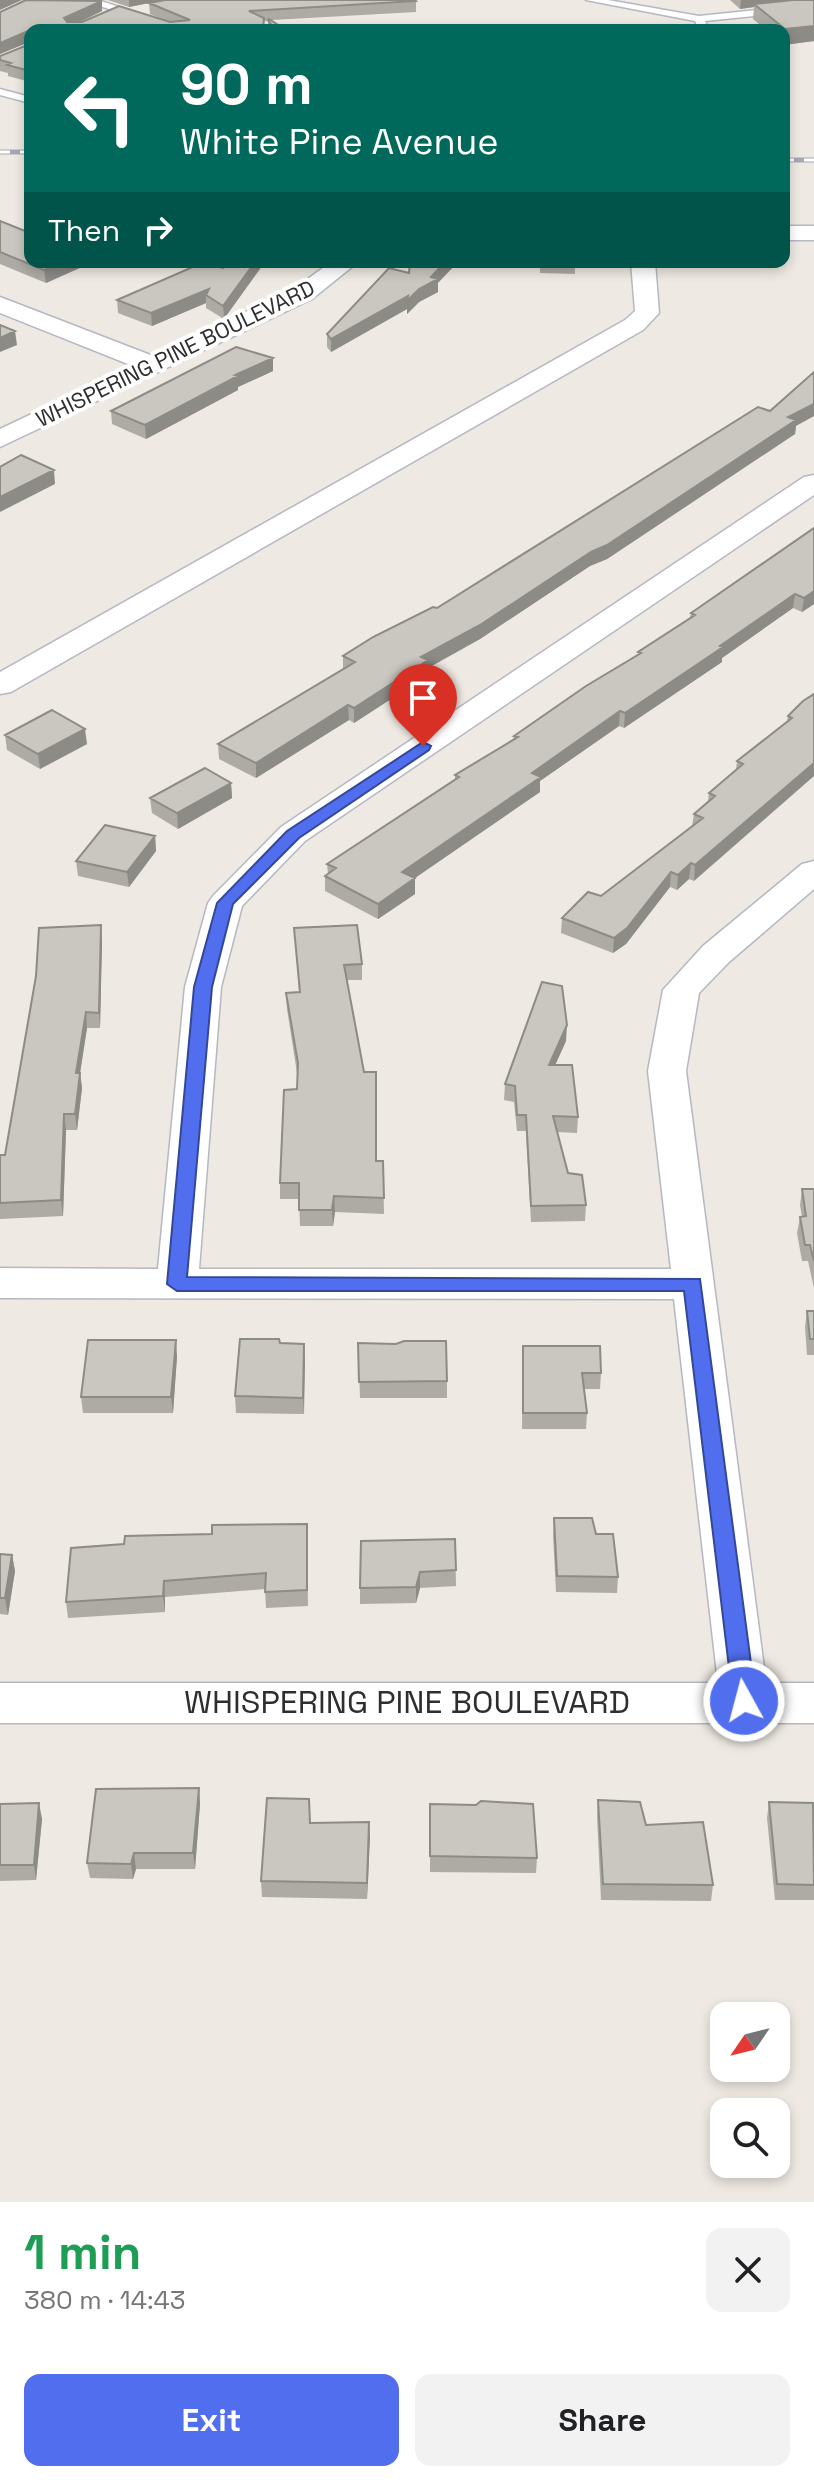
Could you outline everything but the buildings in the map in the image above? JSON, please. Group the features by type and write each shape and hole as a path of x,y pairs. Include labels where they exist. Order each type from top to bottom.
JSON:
{"street":[{"path":"790,233 814,233"},
{"name":"WHISPERING PINE BOULEVARD","path":"0,439 303,294 338,268"},
{"path":"0,685 634,325 647,313 643,268"},
{"path":"0,304 153,365"},
{"path":"177,1284 203,987 225,903 293,834 814,483"},
{"path":"744,1701 667,1071 681,990 716,954 814,871"},
{"path":"0,1283 693,1284"},
{"name":"WHISPERING PINE BOULEVARD","path":"0,1703 814,1703"}],"lane":[{"path":"87,0 166,24"},
{"path":"591,0 697,24"},
{"path":"98,20 126,10 154,6"},
{"path":"707,24 814,7"},
{"path":"0,92 24,98"}],"railway":[{"path":"0,152 24,152"},
{"path":"790,160 814,160"}],"route":[{"path":"423,746 293,834 225,903 203,987 177,1284 693,1284 744,1701"}]}
